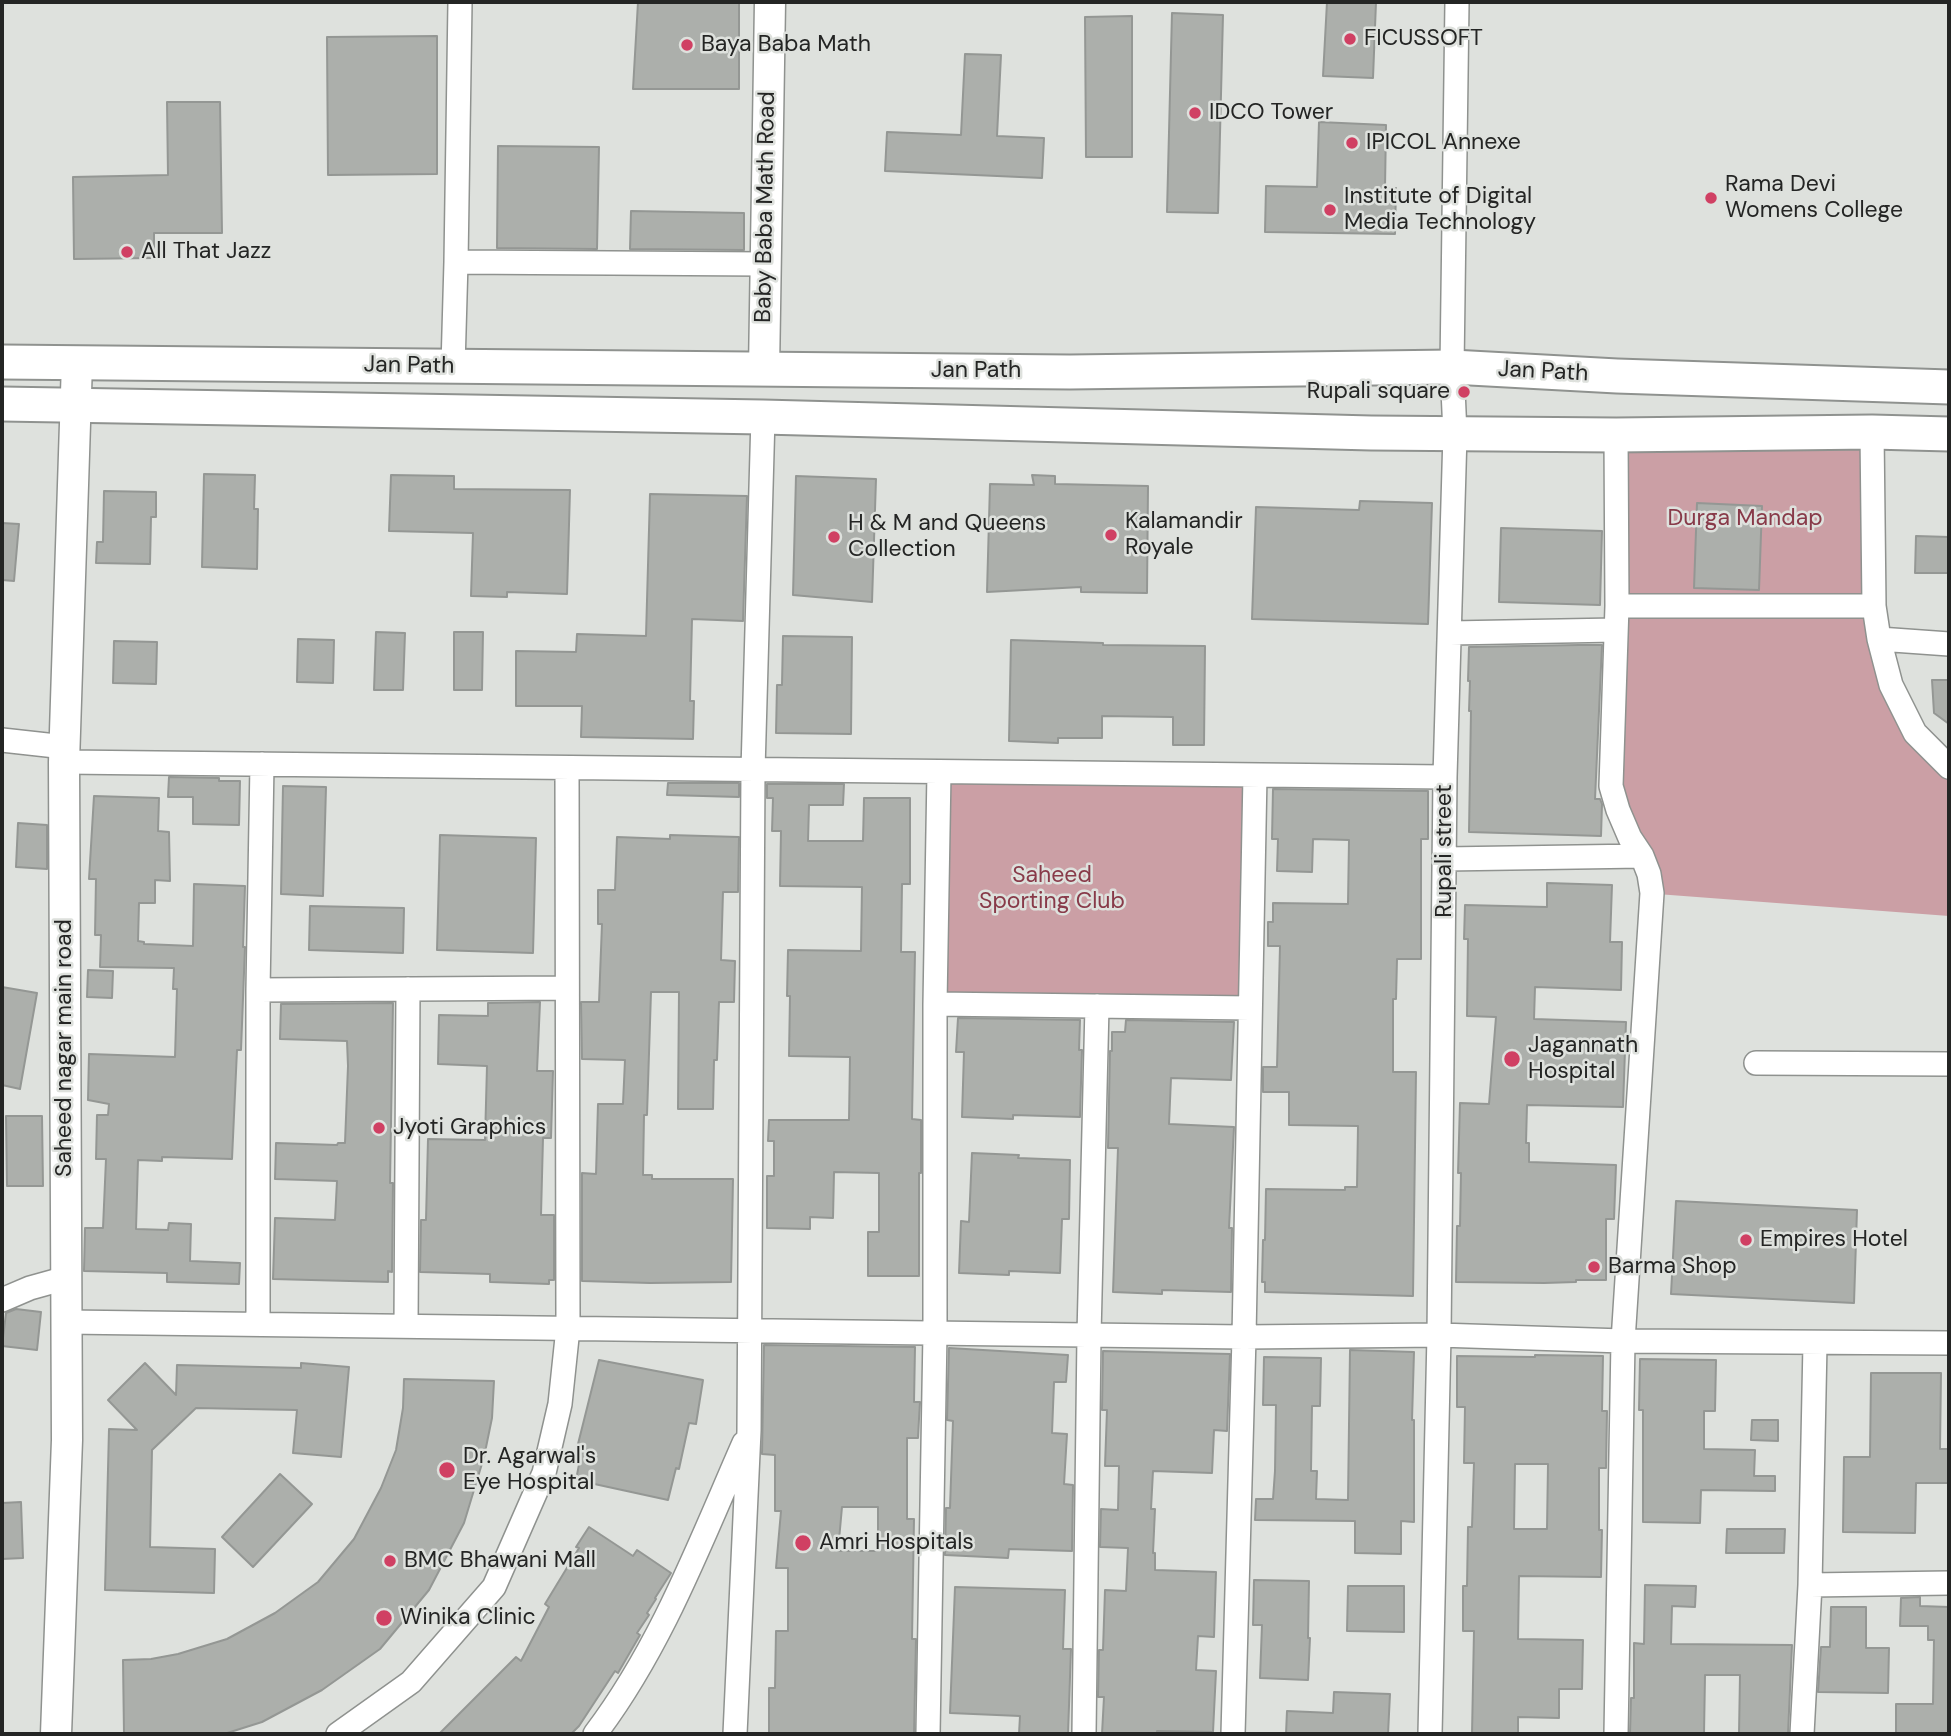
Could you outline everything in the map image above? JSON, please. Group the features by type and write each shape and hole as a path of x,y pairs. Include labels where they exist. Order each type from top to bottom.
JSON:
{"main road":[{"name":"Jan Path","path":"2,362 1070,372 1452,368 1949,387"},
{"name":"Jan Path","path":"2,404 763,417 1455,434 1949,434"}],"street":[{"path":"453,366 460,2"},
{"name":"Baby Baba Math Road","path":"764,370 770,2"},
{"name":"Rupali street","path":"1430,1734 1439,1335 1445,776 1455,434 1452,368 1457,2"},
{"path":"456,262 765,264"},
{"name":"Saheed nagar main road","path":"56,1734 67,1440 64,755 77,362"},
{"path":"735,1734 750,1431 753,770 763,417"},
{"path":"1872,432 1874,606 1879,639 1891,685 1915,733 1949,767"},
{"path":"1616,435 1617,606 1611,786 1630,838 1642,856 1649,874 1652,893 1623,1341 1616,1734"},
{"path":"1617,606 1874,606"},
{"path":"1450,633 1616,630"},
{"path":"1879,639 1949,644"},
{"path":"2,740 64,755 262,764 1445,776"},
{"path":"258,1324 258,990 262,764"},
{"path":"338,1734 411,1682 494,1587 544,1473 560,1404 568,1328 566,768"},
{"path":"928,1734 935,1333 935,1004 939,772"},
{"path":"1233,1734 1255,775"},
{"path":"1445,859 1642,856"},
{"path":"258,990 567,988"},
{"path":"406,1326 408,989"},
{"path":"935,1004 1250,1008"},
{"path":"1084,1734 1089,1335 1097,1006"},
{"path":"1756,1063 1949,1064"},
{"path":"2,1300 30,1288 66,1278"},
{"path":"66,1322 1244,1337 1439,1335 1815,1344 1949,1343"},
{"path":"1802,1734 1810,1585 1815,1344"},
{"path":"596,1734 617,1706 657,1637 750,1431"},
{"path":"1810,1585 1949,1583"}],"green space":[{"name":"Durga Mandap","path":"1869,436 1870,603 1620,603 1619,438"},
{"path":"1871,609 1888,686 1949,771 1949,916 1657,894 1617,787 1623,612"},
{"name":"Saheed Sporting Club","path":"950,783 1243,785 1240,996 943,993"}],"building":[{"name":"Baya Baba Math","path":"638,2 739,2 739,89 633,89"},
{"name":"FICUSSOFT","path":"1327,2 1376,2 1373,78 1323,76"},
{"name":"IDCO Tower","path":"1172,13 1223,15 1218,213 1167,212"},
{"path":"1132,16 1132,157 1086,157 1085,17"},
{"path":"437,36 437,174 328,175 327,37"},
{"path":"965,54 1001,55 997,136 1044,138 1042,178 885,171 887,132 961,135"},
{"path":"167,102 220,102 222,233 154,233 154,258 74,259 73,177 168,175"},
{"path":"1319,122 1386,125 1385,188 1396,188 1395,234 1265,232 1266,186 1317,187"},
{"path":"498,146 599,147 597,249 497,248"},
{"path":"631,211 744,213 744,250 630,249"},
{"path":"204,474 255,475 254,509 258,509 257,569 202,567"},
{"path":"391,475 454,476 454,489 570,490 567,594 507,592 507,597 471,596 473,533 389,531"},
{"path":"1032,475 1055,476 1055,484 1148,486 1147,593 1081,592 1081,587 987,592 990,484 1034,485"},
{"name":"H & M and Queens Collection","path":"796,476 876,479 872,602 793,595"},
{"path":"104,491 156,492 156,517 151,517 150,564 96,563 97,542 103,542"},
{"path":"650,494 747,496 743,621 692,619 690,701 694,701 693,739 581,737 582,706 516,706 516,651 576,652 577,634 646,636"},
{"path":"1360,501 1432,503 1428,624 1252,619 1256,507 1359,510"},
{"path":"1697,503 1762,506 1759,590 1694,588"},
{"path":"2,523 19,524 14,581 2,580"},
{"path":"1501,528 1602,531 1600,605 1499,602"},
{"path":"1916,536 1949,537 1949,573 1915,573"},
{"path":"376,632 405,633 403,690 374,690"},
{"path":"454,632 483,632 482,690 454,690"},
{"path":"783,636 852,637 851,734 776,733 777,685 782,685"},
{"path":"298,639 334,640 333,683 297,682"},
{"path":"1011,640 1103,645 1205,646 1204,745 1173,745 1173,717 1102,716 1102,738 1058,738 1058,743 1009,741"},
{"path":"114,641 157,642 156,684 113,683"},
{"path":"1602,645 1595,799 1600,799 1602,804 1601,836 1469,832 1469,647"},
{"path":"1932,680 1949,680 1949,724 1934,713"},
{"path":"169,777 240,781 239,825 193,824 193,797 168,797"},
{"path":"668,783 739,783 739,797 667,795"},
{"path":"767,784 844,784 843,805 809,805 808,841 863,841 864,798 910,798 910,884 902,884 901,952 915,952 912,1119 921,1120 919,1276 868,1276 868,1232 879,1232 879,1173 834,1172 833,1218 810,1217 810,1229 767,1228 767,1176 774,1176 774,1141 768,1141 769,1120 849,1120 850,1057 789,1056 788,950 861,951 862,887 780,886 781,831 772,831 773,798 767,798"},
{"path":"283,786 326,787 323,896 281,894"},
{"path":"1273,789 1428,791 1428,839 1421,839 1421,959 1397,959 1396,999 1393,999 1393,1072 1416,1072 1413,1296 1265,1292 1265,1282 1262,1282 1266,1189 1345,1190 1345,1187 1357,1187 1358,1126 1289,1125 1289,1092 1263,1092 1263,1067 1277,1067 1280,946 1268,946 1268,922 1273,922 1273,903 1348,904 1349,840 1313,839 1312,872 1277,871 1278,839 1272,839"},
{"path":"94,796 159,798 158,831 169,832 170,881 155,880 155,903 139,903 138,941 144,944 193,946 194,884 245,886 241,1050 237,1050 232,1159 162,1157 162,1161 138,1160 136,1229 168,1230 169,1223 191,1224 190,1261 240,1263 239,1284 167,1282 167,1273 84,1271 85,1228 103,1228 106,1159 96,1159 97,1115 108,1115 109,1104 88,1100 89,1054 175,1057 177,989 173,989 174,968 100,967 101,935 95,935 96,879 89,879"},
{"path":"18,823 47,825 47,869 16,867"},
{"path":"440,835 536,838 533,953 437,950"},
{"path":"670,835 739,837 738,892 723,892 721,960 735,961 734,1002 719,1002 713,1109 678,1109 679,992 651,992 643,1175 652,1175 652,1179 733,1179 731,1282 582,1281 582,1173 596,1174 598,1104 623,1104 625,1060 582,1059 581,1002 599,1002 602,924 598,924 598,890 615,890 617,837 670,839"},
{"path":"1547,883 1612,885 1610,942 1622,942 1621,990 1535,987 1534,1019 1626,1022 1623,1107 1527,1105 1526,1143 1529,1143 1529,1162 1616,1165 1614,1219 1606,1219 1606,1280 1544,1283 1456,1282 1457,1226 1460,1226 1460,1103 1489,1104 1496,1017 1467,1016 1468,939 1464,939 1465,905 1547,907"},
{"path":"310,906 404,908 403,953 309,950"},
{"path":"88,970 113,971 112,998 87,997"},
{"path":"2,987 37,993 20,1089 2,1085"},
{"path":"540,1002 537,1071 553,1071 551,1138 543,1138 541,1215 554,1215 554,1280 549,1280 549,1284 490,1282 490,1274 420,1272 421,1220 426,1220 428,1139 485,1140 487,1066 438,1064 439,1015 488,1016 488,1003"},
{"path":"393,1003 390,1183 393,1183 392,1272 388,1271 388,1282 273,1279 275,1218 335,1220 337,1181 275,1179 276,1143 345,1143 348,1066 347,1041 280,1039 281,1004"},
{"path":"958,1018 1080,1020 1080,1117 962,1117 964,1052 956,1052"},
{"path":"1126,1020 1234,1022 1231,1080 1171,1078 1169,1124 1234,1127 1229,1228 1232,1228 1231,1292 1113,1292 1118,1148 1108,1148 1110,1051 1112,1032 1125,1032"},
{"path":"6,1116 42,1116 43,1186 7,1186"},
{"path":"972,1153 1070,1160 1069,1219 1062,1219 1060,1273 959,1273 961,1221 969,1222"},
{"name":"Empires Hotel","path":"1676,1201 1857,1210 1854,1303 1671,1294"},
{"path":"16,1309 41,1312 37,1350 2,1346 6,1313"},
{"path":"764,1345 915,1347 914,1402 920,1402 918,1438 907,1438 907,1519 914,1519 914,1734 769,1733 769,1688 775,1688 776,1631 788,1631 788,1568 776,1568 781,1511 775,1511 775,1455 762,1454","holes":["842,1507 878,1507 878,1551 838,1551"]},
{"path":"949,1348 1068,1355 1066,1382 1054,1382 1052,1433 1067,1434 1064,1484 1073,1485 1072,1551 1009,1549 1008,1558 945,1555 946,1508 950,1508 953,1421 947,1420"},
{"path":"1350,1350 1414,1352 1414,1522 1401,1521 1401,1554 1355,1553 1355,1521 1255,1520 1256,1499 1273,1499 1275,1471 1276,1405 1263,1405 1264,1357 1321,1358 1320,1406 1312,1406 1311,1471 1317,1471 1316,1499 1348,1500"},
{"path":"1103,1351 1230,1354 1227,1431 1214,1430 1212,1473 1153,1471 1151,1509 1155,1509 1155,1570 1216,1572 1214,1637 1198,1636 1196,1670 1216,1671 1213,1732 1102,1734 1104,1697 1098,1697 1105,1590 1126,1591 1128,1548 1100,1547 1101,1509 1118,1510 1119,1466 1105,1466 1107,1410 1102,1410"},
{"path":"1457,1356 1603,1356 1602,1411 1607,1411 1606,1468 1599,1468 1601,1577 1519,1576 1518,1639 1583,1640 1582,1689 1559,1689 1559,1718 1518,1717 1518,1734 1472,1734 1474,1631 1463,1631 1463,1586 1467,1586 1468,1527 1472,1527 1474,1463 1464,1463 1465,1407 1457,1407","holes":["1515,1464 1548,1464 1547,1529 1514,1529"]},
{"path":"1640,1359 1716,1360 1715,1411 1704,1411 1704,1449 1755,1450 1754,1476 1775,1476 1775,1491 1701,1490 1700,1523 1643,1522"},
{"path":"599,1360 703,1380 696,1424 689,1423 679,1469 676,1468 668,1500 576,1480 582,1449 577,1448"},
{"path":"145,1363 176,1395 177,1365 301,1368 301,1363 349,1367 341,1457 293,1453 297,1410 196,1408 152,1450 150,1547 215,1549 214,1593 105,1590 109,1429 137,1430 108,1400"},
{"path":"1871,1373 1941,1373 1940,1449 1949,1449 1949,1483 1916,1483 1915,1533 1843,1532 1844,1457 1870,1457"},
{"name":"BMC Bhawani Mall","path":"404,1379 494,1381 492,1418 484,1457 464,1523 429,1590 380,1649 322,1690 262,1722 224,1734 124,1734 123,1660 178,1654 227,1639 275,1613 318,1582 354,1539 381,1488 396,1450 403,1408"},
{"path":"1752,1420 1778,1420 1778,1441 1751,1440"},
{"path":"280,1474 312,1504 253,1567 222,1537"},
{"path":"21,1502 23,1558 2,1559 2,1503"},
{"path":"589,1527 633,1556 637,1550 671,1573 647,1613 649,1615 637,1633 640,1635 618,1673 615,1671 571,1734 439,1734 516,1657 521,1661 549,1607 545,1604"},
{"path":"1727,1529 1785,1529 1784,1553 1726,1553"},
{"path":"1254,1580 1309,1581 1308,1680 1260,1678 1262,1625 1253,1625"},
{"path":"1645,1585 1696,1586 1695,1607 1672,1606 1671,1644 1792,1645 1788,1734 1739,1734 1740,1675 1705,1675 1704,1734 1630,1734 1631,1698 1634,1698 1634,1643 1644,1644"},
{"path":"1348,1586 1404,1586 1404,1632 1347,1631"},
{"path":"955,1587 1065,1590 1063,1649 1071,1649 1068,1734 1019,1734 1020,1716 950,1713"},
{"path":"1920,1597 1920,1606 1949,1607 1949,1734 1896,1734 1896,1704 1933,1704 1934,1640 1928,1640 1928,1626 1900,1626 1901,1598"},
{"path":"1831,1607 1866,1607 1866,1648 1889,1648 1888,1693 1818,1692 1821,1647 1830,1647"},
{"path":"1334,1692 1390,1694 1388,1734 1286,1734 1287,1711 1333,1713"}],"place":[{"name":"FICUSSOFT","path":"1350,39"},
{"name":"Baya Baba Math","path":"687,45"},
{"name":"IDCO Tower","path":"1195,113"},
{"name":"IPICOL Annexe","path":"1352,143"},
{"name":"Rama Devi Womens College","path":"1711,198"},
{"name":"Institute of Digital Media Technology","path":"1330,210"},
{"name":"All That Jazz","path":"127,252"},
{"name":"Rupali square","path":"1464,392"},
{"name":"Kalamandir Royale","path":"1111,535"},
{"name":"H & M and Queens Collection","path":"834,537"},
{"name":"Jagannath Hospital","path":"1512,1059"},
{"name":"Jyoti Graphics","path":"379,1128"},
{"name":"Empires Hotel","path":"1746,1240"},
{"name":"Barma Shop","path":"1594,1267"},
{"name":"Dr. Agarwal's Eye Hospital","path":"447,1470"},
{"name":"Amri Hospitals","path":"803,1543"},
{"name":"BMC Bhawani Mall","path":"390,1561"},
{"name":"Winika Clinic","path":"384,1618"}]}
